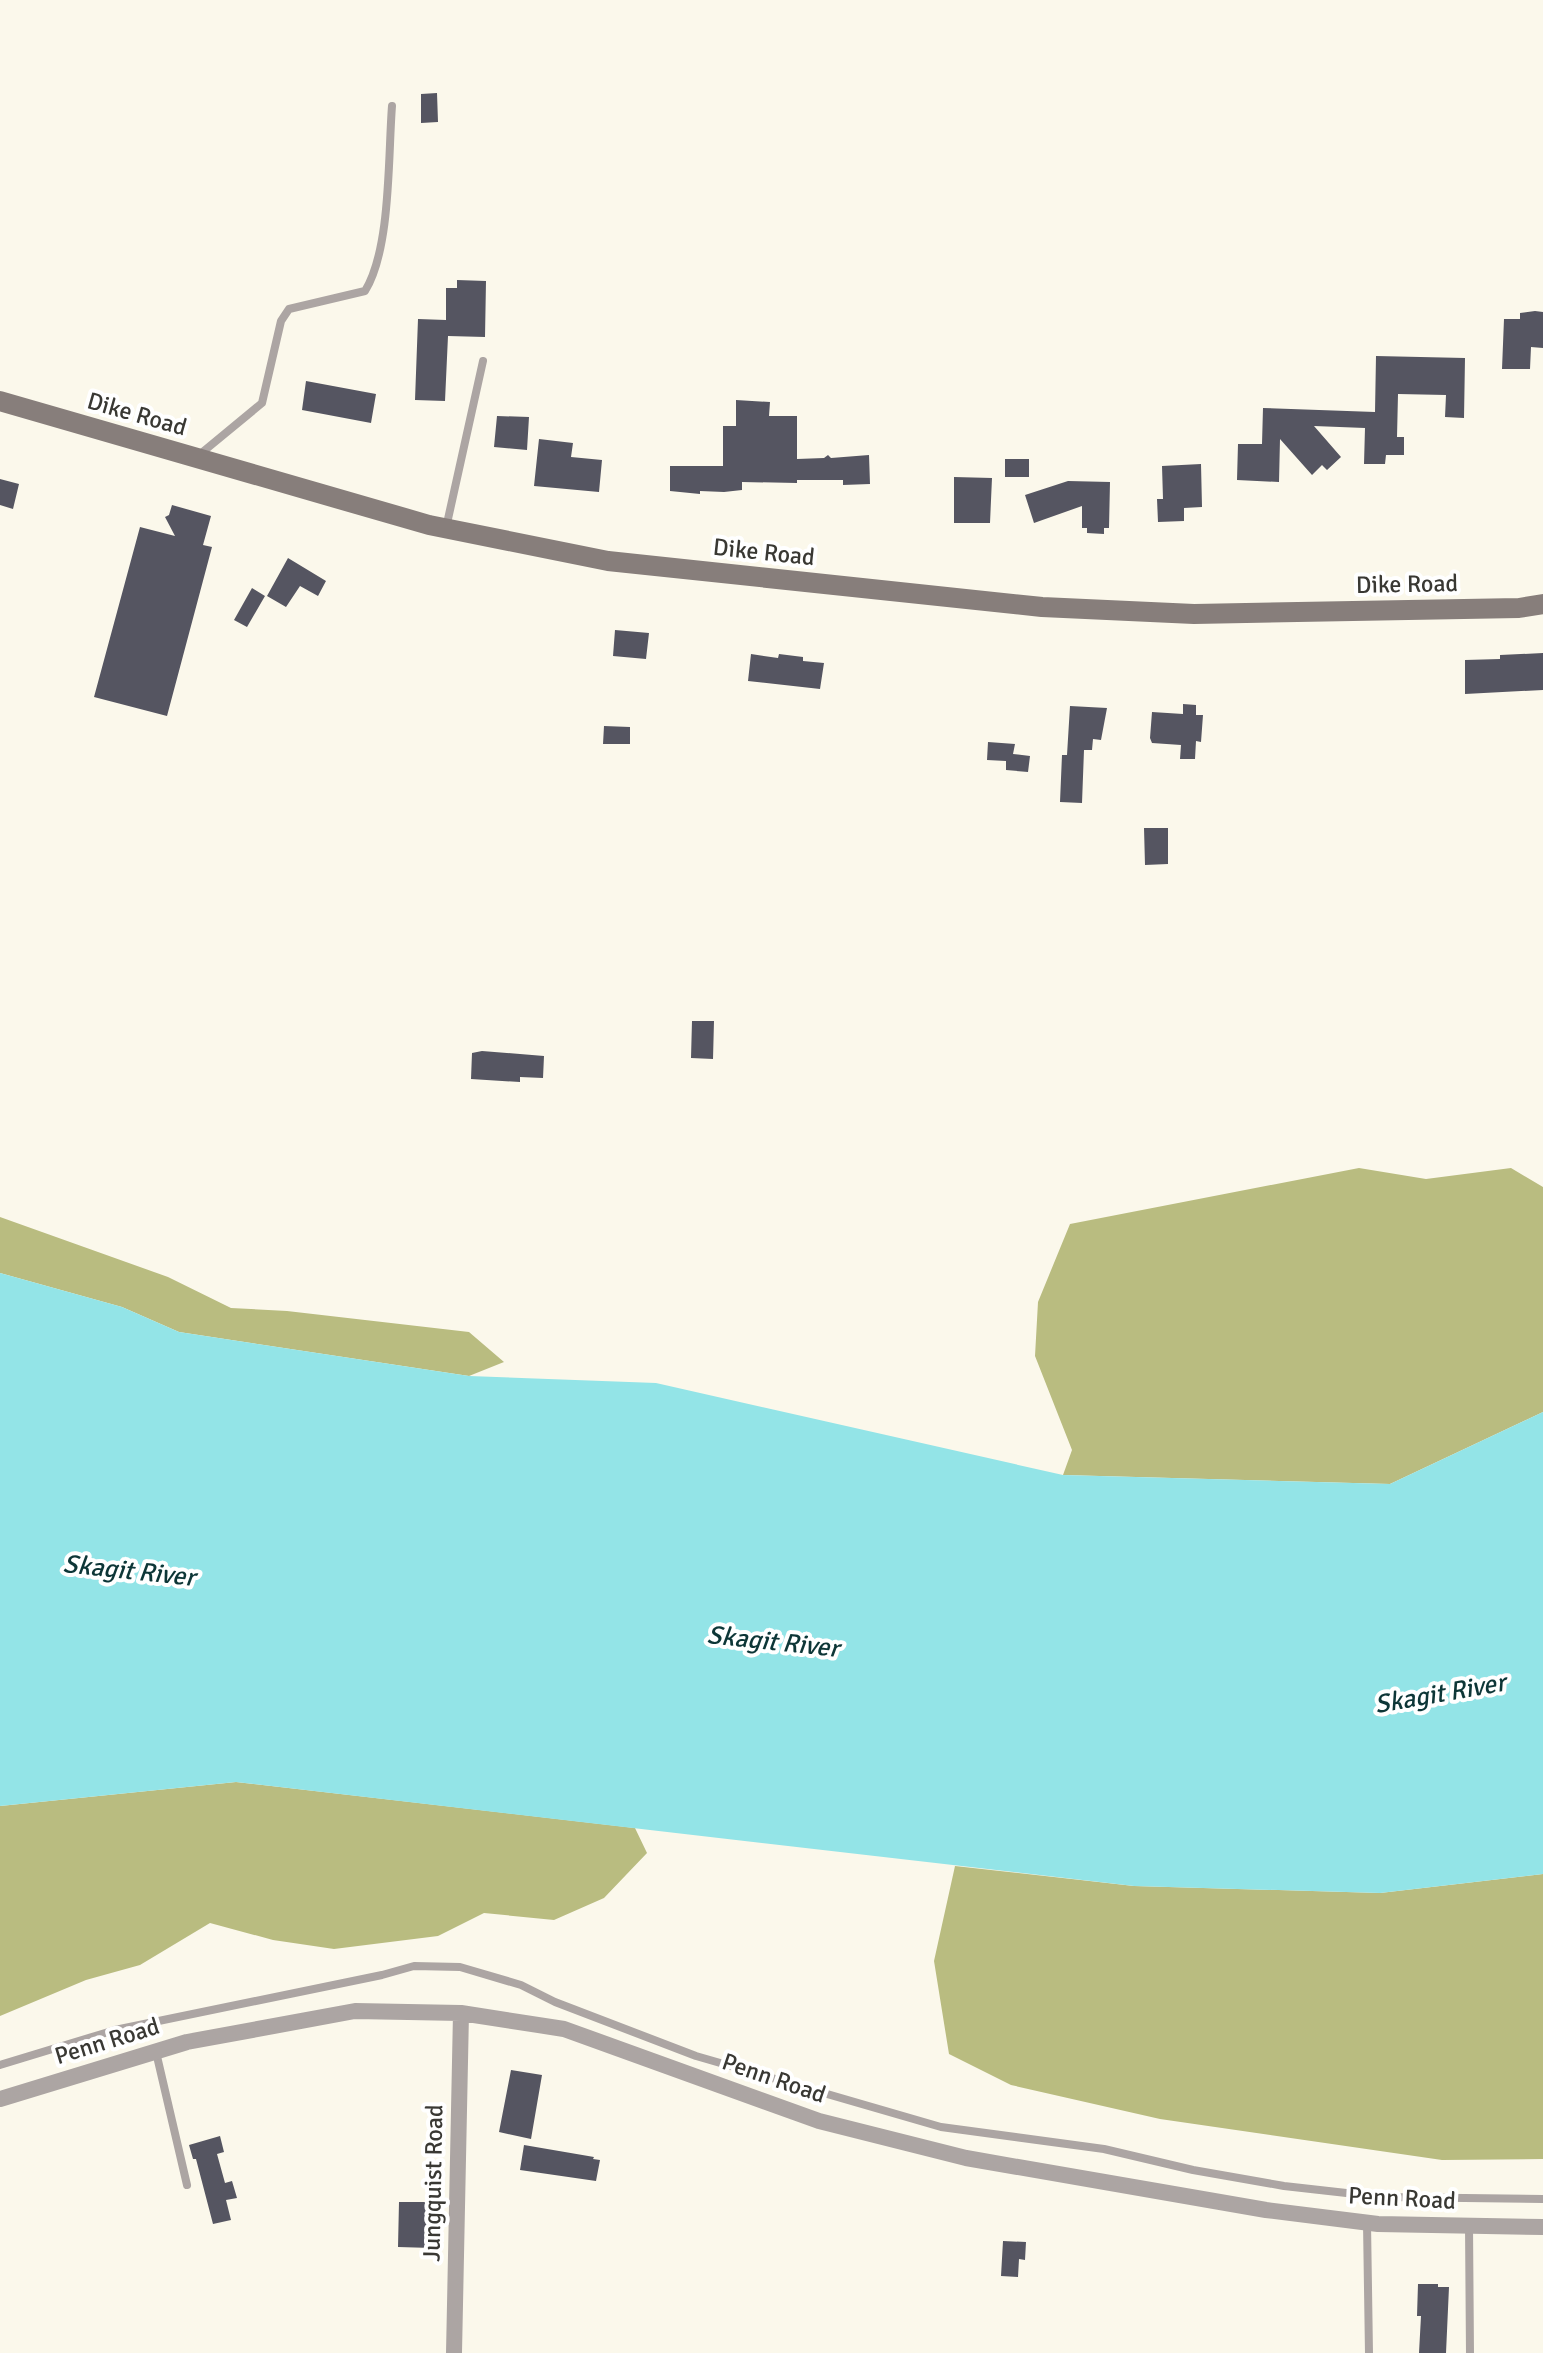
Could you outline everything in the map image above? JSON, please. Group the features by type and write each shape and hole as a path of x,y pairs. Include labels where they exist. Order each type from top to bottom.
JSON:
{"street":[{"name":"Dike Road","path":"0,401 446,529 608,561 1042,607 1194,614 1519,608 1543,604"},
{"name":"Penn Road","path":"0,2099 187,2042 355,2011 461,2013 564,2029 819,2121 966,2158 1266,2210 1367,2222 1543,2227"},
{"name":"Jungquist Road","path":"454,2353 461,2013"}],"lane":[{"path":"196,458 262,403 281,321 289,309 365,291 373,278 383,232 392,106"},
{"path":"446,529 483,361"},
{"path":"0,2065 115,2030 414,1966 460,1967 521,1985 555,2002 696,2056 941,2127 1104,2149 1193,2170 1284,2186 1382,2197 1543,2199"},
{"path":"156,2052 187,2185"},
{"path":"1367,2222 1369,2353"},
{"path":"1469,2225 1470,2353"}],"green space":[{"path":"1359,1168 1426,1179 1511,1168 1543,1187 1543,1412 1390,1484 1063,1475 1072,1450 1035,1356 1038,1302 1070,1224"},
{"path":"0,1217 168,1277 231,1308 287,1311 469,1332 504,1362 469,1376 179,1332 122,1307 0,1273"},
{"path":"236,1782 635,1828 647,1853 604,1898 554,1920 484,1913 438,1936 334,1949 273,1940 210,1923 140,1965 86,1980 0,2016 0,1806"},
{"path":"955,1866 1134,1886 1380,1893 1543,1874 1543,2159 1442,2160 1160,2119 1011,2085 949,2054 934,1961"}],"water":[{"name":"Skagit River","path":"0,1273 122,1307 179,1332 469,1376 656,1383 1063,1475 1390,1484 1543,1412 1543,1874 1380,1893 1134,1886 236,1782 0,1806"}],"building":[{"path":"437,93 438,122 421,123 421,94"},
{"path":"457,280 486,281 485,337 448,336 445,401 415,400 418,319 446,320 446,288 457,288"},
{"path":"1543,312 1543,348 1531,347 1530,369 1502,369 1504,319 1520,319 1520,313"},
{"path":"1376,356 1465,358 1464,418 1445,417 1446,395 1398,394 1397,437 1404,437 1404,455 1386,455 1385,464 1364,464 1365,428 1314,426 1341,457 1327,470 1322,465 1312,475 1280,439 1279,482 1237,480 1238,444 1262,444 1263,408 1375,412"},
{"path":"306,381 376,394 371,423 302,410"},
{"path":"736,400 770,402 769,416 797,416 797,459 869,455 870,484 843,485 843,480 797,480 797,483 742,482 742,490 724,492 700,491 700,494 670,491 670,466 723,466 723,426 736,426"},
{"path":"497,416 529,417 527,450 494,447"},
{"path":"539,439 573,443 571,457 602,460 599,492 534,486"},
{"path":"1005,459 1029,459 1029,477 1005,477"},
{"path":"1201,464 1202,507 1184,508 1184,521 1158,522 1157,499 1163,499 1162,466"},
{"path":"954,477 992,478 990,523 954,523"},
{"path":"0,479 19,484 13,509 0,505"},
{"path":"1068,481 1110,482 1109,528 1104,528 1104,534 1087,533 1087,528 1082,528 1082,506 1034,523 1025,495"},
{"path":"172,505 211,516 203,545 212,547 167,716 94,697 140,527 175,536 165,517 169,515"},
{"path":"288,558 326,581 318,596 300,586 286,607 267,596"},
{"path":"252,588 265,596 247,627 234,620"},
{"path":"615,630 649,633 646,659 613,656"},
{"path":"1543,653 1543,690 1465,694 1465,660"},
{"path":"751,654 778,658 779,654 824,663 820,689 748,681"},
{"path":"1183,704 1196,705 1196,715 1203,715 1201,742 1196,741 1195,759 1180,759 1181,745 1152,743 1150,738 1152,712 1183,714"},
{"path":"1070,706 1107,708 1101,740 1093,739 1092,750 1084,750 1082,803 1060,802 1062,755 1067,755"},
{"path":"604,726 630,727 630,744 603,744"},
{"path":"988,742 1015,744 1013,754 1030,756 1028,772 1006,770 1006,761 987,760"},
{"path":"1144,828 1168,828 1168,864 1145,865"},
{"path":"692,1021 714,1021 713,1059 691,1058"},
{"path":"482,1051 544,1056 543,1078 520,1077 520,1082 471,1079 472,1053"},
{"path":"511,2070 542,2075 531,2139 499,2132"},
{"path":"220,2136 224,2152 217,2154 225,2183 232,2181 237,2198 226,2200 231,2220 213,2224 196,2159 193,2159 189,2145"},
{"path":"524,2145 600,2160 596,2181 520,2170"},
{"path":"399,2202 433,2202 432,2248 398,2247"},
{"path":"1003,2241 1026,2242 1025,2260 1019,2259 1018,2277 1001,2276"},
{"path":"1418,2284 1449,2287 1446,2353 1419,2353 1421,2316 1417,2316"}]}
